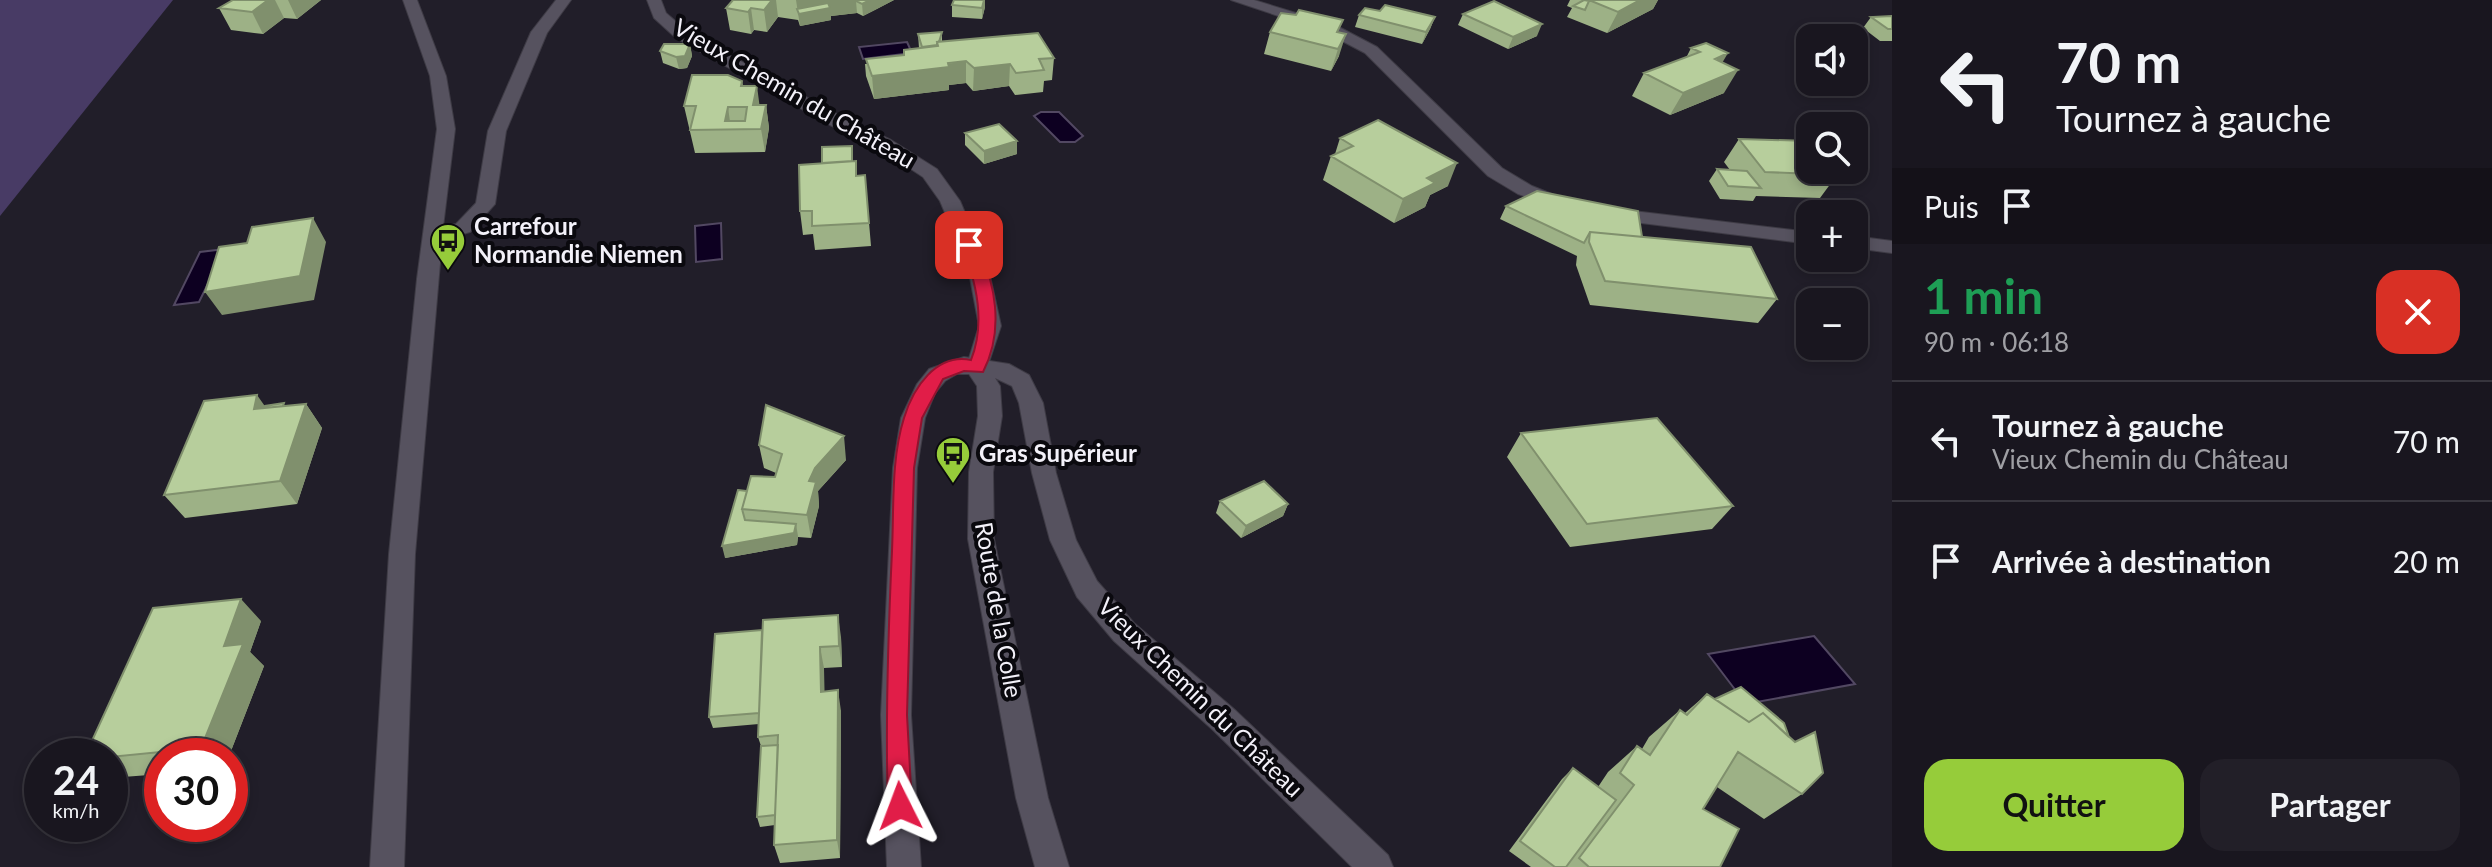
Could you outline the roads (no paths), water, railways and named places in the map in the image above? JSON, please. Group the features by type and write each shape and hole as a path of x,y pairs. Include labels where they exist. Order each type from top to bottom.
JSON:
{"street":[{"path":"387,867 402,554 427,279 446,129 438,76 410,0"},
{"path":"434,236 463,228 485,204 497,131 539,32 564,0"},
{"name":"Vieux Chemin du Château","path":"654,0 659,15 682,35 836,121 885,144 930,173 950,201 978,267 990,326 977,368 1009,372 1021,381 1031,403 1044,473 1063,540 1087,589 1124,632 1224,720 1376,867"},
{"path":"1238,0 1329,28 1371,50 1495,172 1525,190 1587,211 1796,236"},
{"path":"1868,244 1892,247"},
{"path":"904,867 896,715 905,468 913,418 925,390 937,375 951,368 964,365 977,368"},
{"name":"Route de la Colle","path":"977,368 988,386 990,416 981,472 981,539 1032,798 1052,867"}],"place":[{"name":"Carrefour Normandie Niemen","path":"448,272"},
{"name":"Gras Supérieur","path":"953,485"}]}
